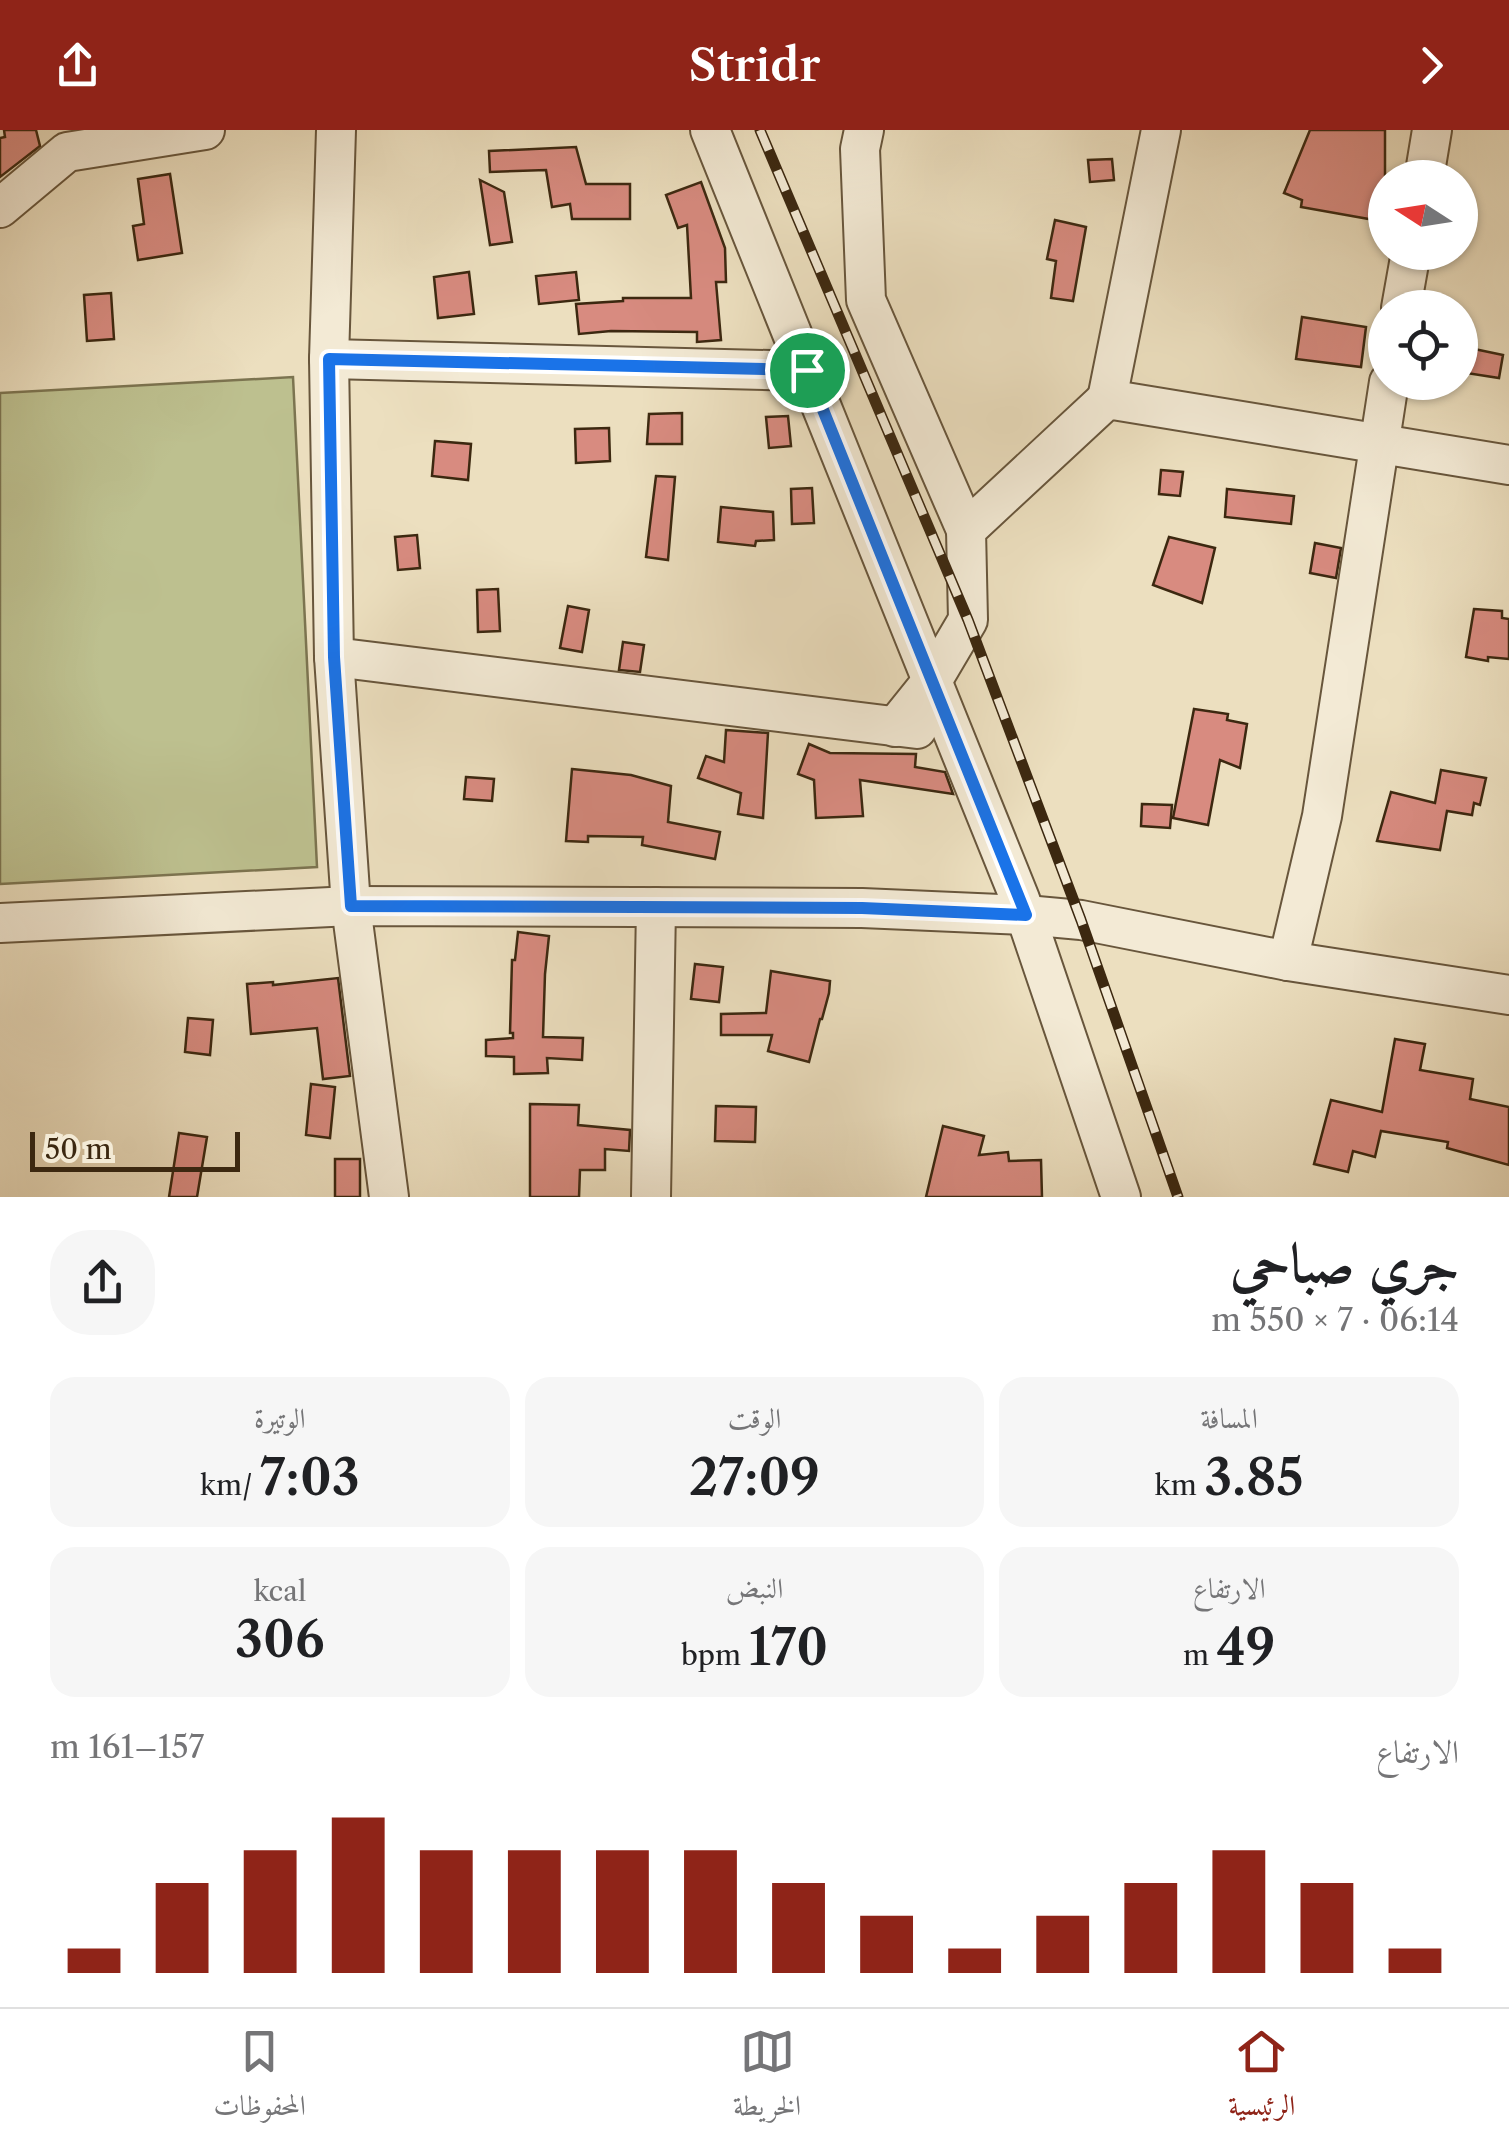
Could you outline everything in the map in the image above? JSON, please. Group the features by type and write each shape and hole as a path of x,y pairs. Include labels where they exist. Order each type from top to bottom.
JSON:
{"street":[{"path":"0,208 67,152 205,130"},
{"path":"336,130 329,359 334,657 351,906 389,1197"},
{"path":"710,130 1026,915 1122,1197"},
{"path":"864,130 860,149 866,300 966,530 968,620 932,681 895,726"},
{"path":"966,530 1108,399 1161,130"},
{"path":"1427,160 1432,130"},
{"path":"329,359 807,370"},
{"path":"1108,399 1509,465"},
{"path":"1288,960 1322,816 1385,400"},
{"path":"334,657 954,734"},
{"path":"0,923 351,906 862,908 1026,915 1081,920 1288,960 1509,994"},
{"path":"651,1197 656,907"}],"green space":[{"path":"293,377 317,867 0,884 0,393"}],"building":[{"path":"4,130 36,130 40,146 0,177 0,138 5,137"},
{"path":"1310,130 1385,130 1385,160 1368,160 1368,219 1301,207 1302,200 1284,193"},
{"path":"576,147 586,184 630,184 630,219 572,219 570,204 552,207 546,170 490,172 489,151"},
{"path":"1112,159 1114,180 1090,182 1088,160"},
{"path":"170,174 182,253 138,260 133,226 144,224 138,179"},
{"path":"480,180 504,192 512,242 490,245"},
{"path":"701,182 725,248 726,282 716,282 721,340 697,342 697,332 579,334 576,304 623,298 691,298 687,225 678,228 666,195"},
{"path":"1055,220 1086,227 1073,301 1051,298 1056,261 1047,259"},
{"path":"469,272 474,314 438,318 434,277"},
{"path":"576,272 579,300 539,304 536,276"},
{"path":"111,293 114,339 87,341 84,295"},
{"path":"1302,317 1366,327 1361,367 1296,359"},
{"path":"1478,350 1503,355 1499,378 1478,375"},
{"path":"682,413 682,444 647,444 649,414"},
{"path":"788,416 791,446 769,448 766,417"},
{"path":"609,428 610,461 576,463 575,429"},
{"path":"435,441 471,444 468,480 432,476"},
{"path":"1161,470 1183,472 1180,496 1159,494"},
{"path":"656,476 675,477 668,560 646,557"},
{"path":"812,488 814,523 792,524 791,489"},
{"path":"1227,489 1294,496 1291,524 1225,517"},
{"path":"721,507 773,512 774,540 756,541 755,546 718,542"},
{"path":"417,535 420,568 398,570 395,537"},
{"path":"1169,537 1215,548 1202,603 1153,585"},
{"path":"1315,543 1341,548 1336,578 1310,573"},
{"path":"498,589 500,631 478,632 477,590"},
{"path":"568,606 589,610 582,652 560,648"},
{"path":"1474,609 1502,611 1502,618 1509,619 1509,659 1466,657"},
{"path":"623,642 644,645 640,672 619,670"},
{"path":"1194,709 1228,714 1227,720 1247,724 1240,768 1220,760 1208,825 1173,818"},
{"path":"726,730 768,733 763,818 738,814 741,793 698,778 706,756 724,762"},
{"path":"809,744 830,753 916,754 915,767 945,772 953,794 860,780 863,816 816,818 814,780 798,774"},
{"path":"572,769 631,775 671,786 668,822 720,832 715,859 642,845 643,837 588,836 588,842 566,841"},
{"path":"1441,770 1486,778 1480,805 1474,803 1472,815 1447,811 1440,850 1377,841 1391,792 1435,803"},
{"path":"466,777 494,779 492,801 464,799"},
{"path":"1142,804 1172,805 1170,828 1141,826"},
{"path":"518,932 549,936 543,1037 583,1038 582,1060 547,1058 548,1073 514,1074 514,1057 486,1056 486,1040 513,1038 512,960"},
{"path":"695,964 723,967 719,1002 691,999"},
{"path":"771,971 830,981 809,1062 768,1051 772,1035 721,1035 721,1014 766,1013"},
{"path":"338,978 350,1076 323,1079 317,1028 251,1034 247,984"},
{"path":"188,1018 213,1020 210,1055 185,1052"},
{"path":"1395,1039 1425,1044 1420,1070 1473,1079 1470,1099 1509,1107 1509,1165 1447,1148 1448,1142 1381,1131 1375,1157 1353,1151 1348,1172 1314,1164 1331,1100 1382,1112"},
{"path":"311,1084 335,1087 330,1138 306,1135"},
{"path":"530,1104 579,1105 578,1125 630,1130 629,1151 605,1149 605,1170 580,1170 579,1197 530,1197"},
{"path":"716,1106 756,1107 755,1142 715,1141"},
{"path":"943,1126 984,1136 979,1155 1008,1152 1009,1161 1041,1160 1042,1197 926,1197"},
{"path":"179,1133 207,1137 197,1197 169,1197"},
{"path":"335,1159 360,1159 360,1197 335,1197"}],"railway":[{"path":"760,130 968,620 1081,920 1178,1197"}],"route":[{"path":"329,359 807,370 1026,915 862,908 351,906 334,657 329,359"}]}
